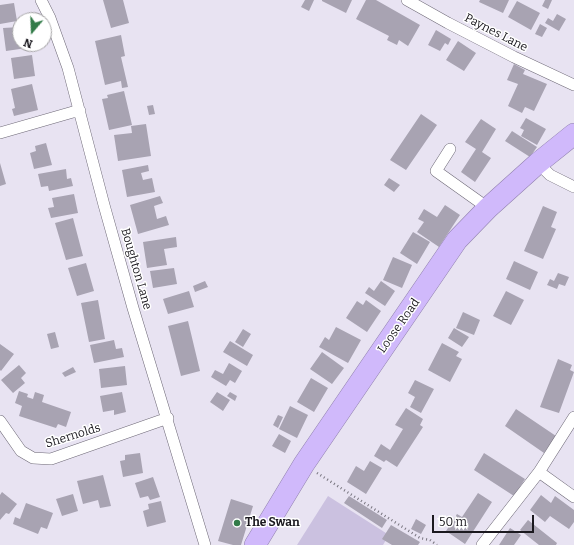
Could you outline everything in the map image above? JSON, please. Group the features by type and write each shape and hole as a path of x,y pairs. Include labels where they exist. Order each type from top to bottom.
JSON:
{"highway":[{"name":"Loose Road","path":"255,545 304,464 457,240 488,208 538,163 574,134"}],"street":[{"name":"Boughton Lane","path":"41,0 58,36 80,111 133,308 168,418 205,545"},
{"name":"Paynes Lane","path":"414,2 448,23 514,57 574,85"},
{"path":"0,133 80,111"},
{"path":"450,149 436,171 488,208"},
{"path":"538,163 550,175 574,187"},
{"path":"482,545 539,472 574,417"},
{"name":"Shernolds","path":"0,421 21,451 33,458 51,459 168,418"},
{"path":"539,472 574,497"}],"path":[{"path":"304,464 420,538 430,540 437,545"}],"shaded area":[{"path":"328,496 389,535 383,545 297,545"}],"building":[{"path":"103,0 123,0 129,23 111,28"},
{"path":"305,0 314,0 309,11 301,7"},
{"path":"322,0 352,0 346,13"},
{"path":"366,0 376,0 420,25 408,46 399,40 397,45 387,40 389,36 356,19"},
{"path":"480,0 509,0 503,13 479,2"},
{"path":"545,0 552,0 548,9 542,6"},
{"path":"517,1 540,13 531,30 508,17"},
{"path":"14,3 16,12 12,12 12,22 0,24 0,5"},
{"path":"557,14 566,19 559,31 545,23 548,18 553,21"},
{"path":"540,24 547,28 542,37 535,34"},
{"path":"12,27 12,50 6,51 3,28"},
{"path":"436,30 451,39 448,45 445,43 440,51 428,45"},
{"path":"121,35 125,56 121,57 128,87 122,88 121,81 105,85 95,41"},
{"path":"458,41 476,53 464,71 446,60"},
{"path":"32,55 35,76 14,79 11,58"},
{"path":"514,64 525,70 523,74 547,84 534,111 525,107 522,113 508,106 518,84 507,80"},
{"path":"32,84 38,110 14,116 12,109 15,108 11,89"},
{"path":"124,91 132,125 109,130 102,99 108,98 107,95"},
{"path":"153,105 155,114 149,115 147,106"},
{"path":"421,114 437,125 406,170 390,160"},
{"path":"526,118 546,129 537,145 521,136 524,130 520,128"},
{"path":"481,119 496,129 482,152 491,158 475,182 461,172 476,149 465,142"},
{"path":"146,124 151,156 118,161 114,135 132,133 131,126"},
{"path":"512,131 537,147 530,157 505,141"},
{"path":"46,143 52,165 34,169 30,153 36,151 35,146"},
{"path":"0,163 6,184 0,186"},
{"path":"148,165 149,171 141,173 143,180 152,178 155,192 127,197 122,170"},
{"path":"66,169 67,179 71,178 73,186 49,191 48,186 41,187 38,174"},
{"path":"389,178 400,185 394,192 384,185"},
{"path":"74,194 78,213 51,218 48,208 54,207 52,198"},
{"path":"160,196 163,203 154,206 157,219 166,216 169,225 138,234 130,205"},
{"path":"445,205 460,215 439,247 417,232 424,222 418,219 424,209 437,217"},
{"path":"543,206 557,212 551,227 556,229 543,259 524,251"},
{"path":"73,218 83,256 66,260 55,223"},
{"path":"413,232 430,242 417,264 400,253"},
{"path":"176,237 177,247 164,249 167,265 147,268 143,242"},
{"path":"393,257 412,265 402,288 383,280"},
{"path":"514,261 538,272 530,290 506,279"},
{"path":"86,263 94,291 77,296 68,268"},
{"path":"174,268 177,284 153,288 150,271"},
{"path":"558,273 569,277 565,286 559,284 557,289 547,285 550,279 554,281"},
{"path":"205,281 208,287 195,292 193,286"},
{"path":"381,281 395,291 385,306 365,293 369,287 374,291"},
{"path":"189,291 194,307 168,314 163,299"},
{"path":"506,291 524,300 511,325 493,316"},
{"path":"98,300 105,339 89,342 81,303"},
{"path":"366,300 381,311 367,332 346,318 357,301 363,305"},
{"path":"463,312 480,320 474,335 456,328"},
{"path":"188,321 200,371 181,376 168,326"},
{"path":"336,327 361,340 348,363 319,347 325,337 329,340"},
{"path":"454,328 469,337 462,347 448,338"},
{"path":"243,329 251,334 243,347 235,342"},
{"path":"55,332 59,347 51,349 47,334"},
{"path":"114,340 116,349 122,348 124,357 94,363 90,345"},
{"path":"230,341 253,355 247,366 223,352"},
{"path":"442,343 459,352 456,356 462,359 450,382 428,370"},
{"path":"0,344 14,354 1,371 0,370"},
{"path":"322,352 344,368 332,384 310,369"},
{"path":"558,359 572,365 570,370 574,372 559,413 540,407"},
{"path":"229,363 242,371 235,383 230,380 226,386 211,377 215,370 223,374"},
{"path":"19,365 26,373 21,378 25,383 13,393 1,380"},
{"path":"125,366 127,385 101,388 99,369"},
{"path":"73,367 76,372 65,377 62,373"},
{"path":"311,378 328,388 314,412 297,402"},
{"path":"415,380 434,389 421,413 410,407 415,397 408,393"},
{"path":"19,391 28,394 27,397 33,399 35,392 44,395 42,402 71,412 66,427 58,424 56,428 19,416 22,406 15,403"},
{"path":"122,392 126,412 114,415 114,410 103,412 100,396"},
{"path":"217,392 230,400 223,411 210,402"},
{"path":"230,392 237,396 235,401 227,396"},
{"path":"290,406 308,415 297,438 279,429"},
{"path":"406,408 423,419 420,425 423,427 397,467 386,460 384,462 374,456 381,444 390,450 403,429 395,425"},
{"path":"516,409 556,436 544,453 505,426"},
{"path":"278,415 283,417 278,428 273,425"},
{"path":"279,434 291,441 285,453 272,446"},
{"path":"140,453 143,473 123,477 120,461 125,460 125,455"},
{"path":"484,453 525,479 514,496 474,470"},
{"path":"370,461 382,468 366,494 347,482 356,466 364,471"},
{"path":"103,475 111,506 100,508 98,500 83,504 77,481"},
{"path":"153,477 160,497 150,500 148,496 140,498 135,483"},
{"path":"2,492 17,504 9,514 6,513 0,520 0,495"},
{"path":"478,493 492,502 465,544 446,531 457,514 462,517"},
{"path":"73,494 78,511 62,516 56,499"},
{"path":"541,495 551,503 555,496 574,510 574,522 569,529 550,516 545,522 530,510"},
{"path":"349,496 387,520 382,528 344,503"},
{"path":"231,499 253,506 241,545 233,545 218,541"},
{"path":"161,501 166,522 147,527 143,511 149,509 148,504"},
{"path":"26,503 53,513 47,529 41,527 38,534 13,524 15,517 20,519"},
{"path":"416,519 426,525 421,534 411,529"},
{"path":"528,520 557,543 556,545 539,545 520,530"},
{"path":"391,525 420,542 418,545 392,545 382,539"},
{"path":"510,528 521,535 514,545 499,545"}],"place":[{"name":"The Swan","path":"237,523"}]}
